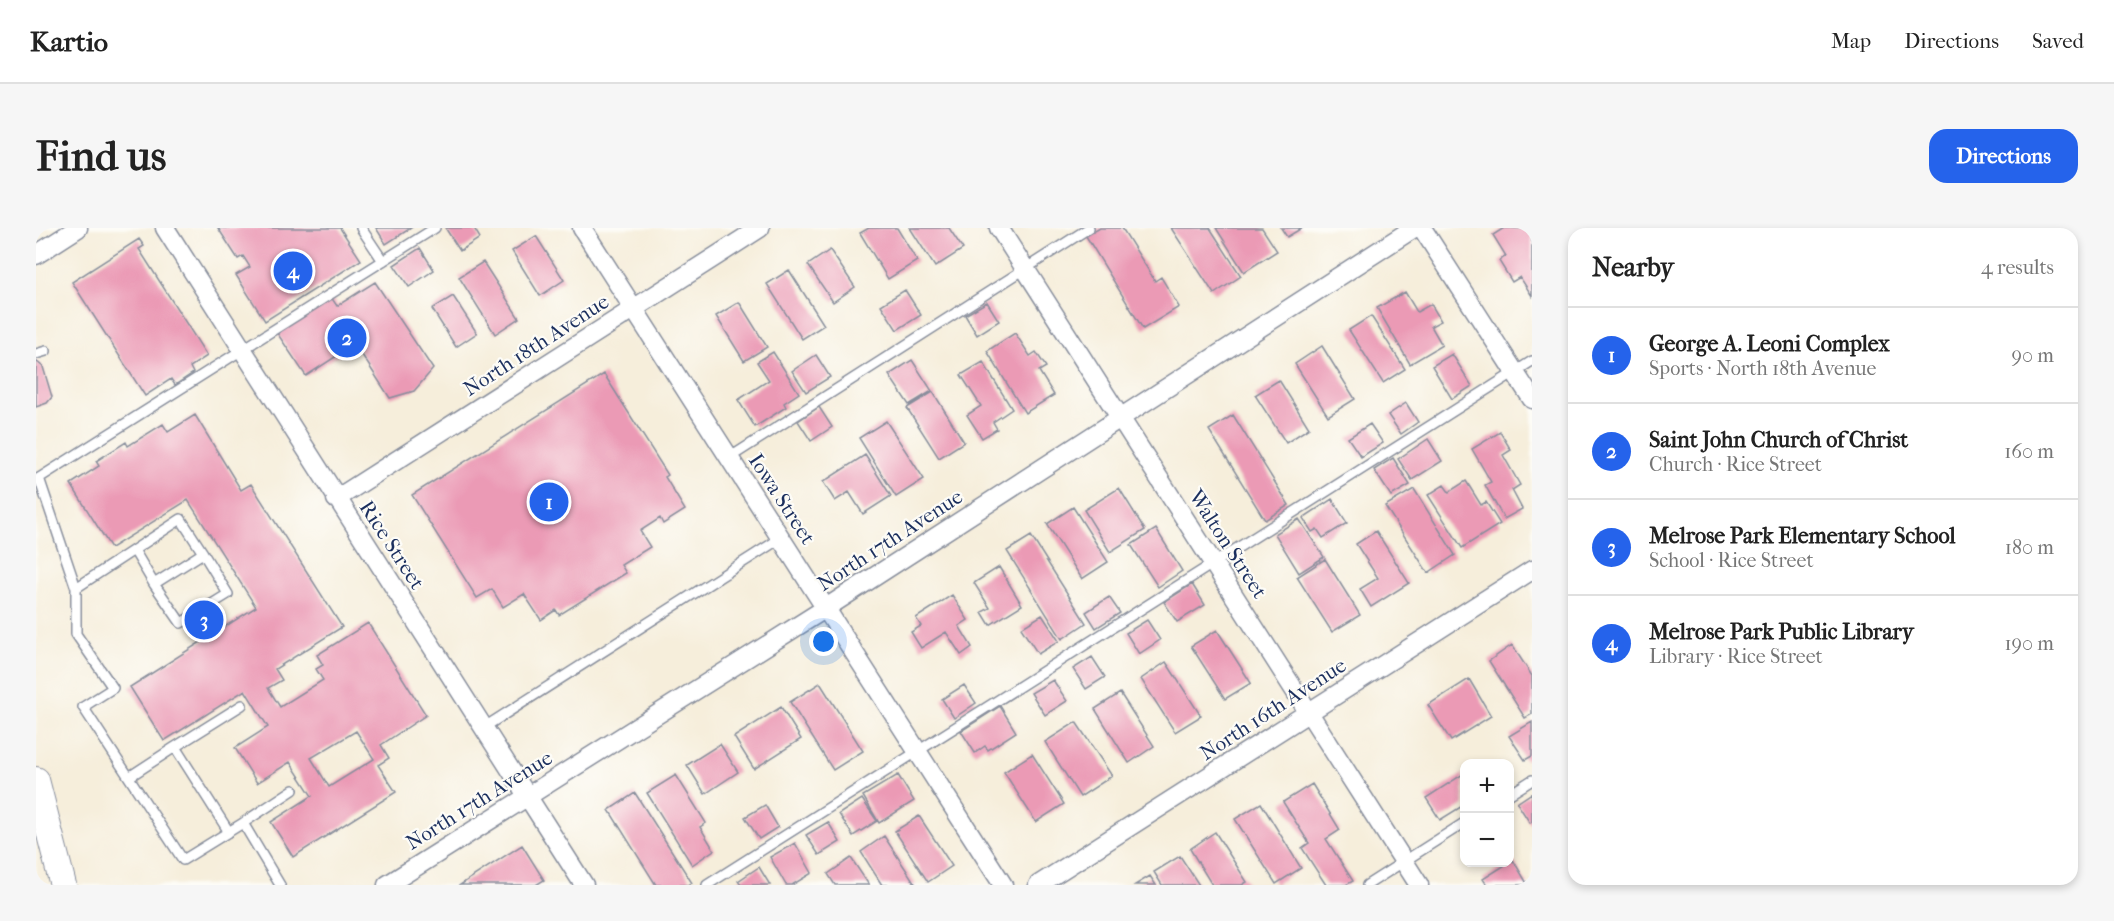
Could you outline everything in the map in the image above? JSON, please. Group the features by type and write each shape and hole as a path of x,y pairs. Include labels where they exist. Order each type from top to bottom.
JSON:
{"main road":[{"path":"36,780 59,883"}],"street":[{"path":"36,255 78,228"},
{"name":"Rice Street","path":"165,228 584,885"},
{"name":"Iowa Street","path":"582,228 1003,885"},
{"name":"North 18th Avenue","path":"336,499 760,228"},
{"name":"Walton Street","path":"999,228 1419,885"},
{"name":"North 17th Avenue","path":"387,885 826,608 1414,228"},
{"path":"1422,228 1532,399"},
{"name":"North 16th Avenue","path":"1038,885 1532,570"}],"lane":[{"path":"361,228 383,261"},
{"path":"293,790 183,860 83,707 114,688 76,634 76,588 38,479 435,228"},
{"path":"729,458 1089,228"},
{"path":"36,354 46,351"},
{"path":"707,885 1532,361"},
{"path":"76,588 181,519 228,594 180,623 134,550"},
{"path":"483,728 781,538"},
{"path":"154,584 203,553"},
{"path":"129,777 242,705"},
{"path":"175,747 229,832"},
{"path":"1514,792 1532,780"},
{"path":"243,823 280,885"},
{"path":"1367,885 1460,826"}],"building":[{"path":"218,228 340,228 361,260 265,321 236,275 250,267 243,256 238,259"},
{"path":"376,228 411,228 386,244"},
{"path":"447,228 474,228 480,238 460,251"},
{"path":"869,228 897,228 917,261 888,279 860,233"},
{"path":"910,228 949,228 963,249 935,267"},
{"path":"1100,228 1122,228 1155,281 1161,277 1179,307 1143,329 1086,236"},
{"path":"1171,228 1210,228 1241,276 1214,294"},
{"path":"1216,228 1262,228 1277,251 1244,272"},
{"path":"1281,228 1302,228 1287,237"},
{"path":"1504,228 1532,229 1532,296 1520,277 1512,282 1499,261 1506,256 1493,235"},
{"path":"536,236 564,280 540,296 512,251"},
{"path":"139,239 144,246 139,249 207,356 190,367 193,373 175,385 171,379 145,396 72,282"},
{"path":"420,248 434,270 409,287 394,265"},
{"path":"830,250 855,287 833,302 808,265"},
{"path":"483,262 519,318 495,334 459,277"},
{"path":"789,270 824,325 802,339 767,284"},
{"path":"375,282 433,369 414,391 390,398 355,344 306,376 277,333 331,297 337,306"},
{"path":"905,290 921,315 897,330 881,305"},
{"path":"1405,292 1417,312 1431,304 1441,321 1431,326 1442,345 1410,364 1377,308"},
{"path":"453,296 477,333 456,347 432,309"},
{"path":"739,302 767,347 744,361 716,316"},
{"path":"987,302 999,321 977,335 965,315"},
{"path":"1371,316 1405,369 1383,383 1349,330"},
{"path":"1015,333 1030,356 1036,352 1046,367 1039,371 1054,395 1025,413 987,351"},
{"path":"1322,346 1355,399 1328,416 1295,364"},
{"path":"773,352 799,393 784,403 786,407 755,427 738,400 769,380 757,362"},
{"path":"1452,354 1472,386 1452,399 1432,366"},
{"path":"816,355 830,377 806,392 792,371"},
{"path":"912,360 932,391 909,405 889,375"},
{"path":"36,361 43,367 52,397 47,403 36,407"},
{"path":"983,362 1012,409 993,422 997,429 982,438 967,415 981,406 961,375"},
{"path":"604,374 668,475 665,477 685,510 663,524 660,518 640,531 650,547 621,565 626,573 559,615 556,610 541,620 524,594 503,607 492,589 477,598 412,495"},
{"path":"1279,380 1309,428 1286,443 1255,395"},
{"path":"933,392 964,442 939,458 907,408"},
{"path":"1406,403 1418,422 1401,434 1388,415"},
{"path":"819,407 832,427 811,441 798,421"},
{"path":"195,415 241,490 251,484 342,627 275,669 282,680 268,688 280,707 323,680 316,669 323,665 317,655 368,623 426,715 381,745 389,758 378,765 396,792 293,857 271,822 312,796 290,762 257,783 235,748 268,727 245,690 164,741 130,687 256,607 188,500 111,548 71,484 99,466 96,461 126,442 128,446 163,424 168,432","holes":["356,731 374,759 329,787 311,758"]},
{"path":"1233,415 1289,505 1265,520 1209,430"},
{"path":"886,421 924,479 896,497 859,438"},
{"path":"1370,424 1383,443 1361,457 1348,438"},
{"path":"1500,432 1511,450 1503,455 1520,485 1512,490 1522,509 1504,519 1485,485 1491,482 1472,449"},
{"path":"1428,439 1442,461 1412,480 1398,459"},
{"path":"865,455 891,496 863,514 849,492 835,501 823,482"},
{"path":"1393,458 1410,485 1391,496 1374,470"},
{"path":"1466,481 1481,505 1486,502 1500,524 1462,548 1428,495 1444,485 1449,492"},
{"path":"1119,488 1145,530 1110,552 1084,510"},
{"path":"1414,489 1455,555 1428,573 1385,506"},
{"path":"1332,499 1347,523 1323,538 1317,529 1312,532 1303,518"},
{"path":"1073,507 1108,562 1082,579 1047,524"},
{"path":"1299,519 1324,557 1299,573 1275,534"},
{"path":"1156,529 1182,571 1158,587 1131,545"},
{"path":"1376,531 1409,583 1371,607 1360,589 1378,578 1356,544"},
{"path":"1031,536 1086,623 1062,639 1007,551"},
{"path":"1325,559 1360,615 1332,632 1297,577"},
{"path":"999,567 1022,605 990,625 982,612 990,608 974,583"},
{"path":"1192,584 1205,605 1177,622 1164,602"},
{"path":"952,595 968,620 959,626 972,647 961,655 946,632 921,648 911,632 921,626 916,618"},
{"path":"1109,597 1120,613 1096,628 1086,612"},
{"path":"1042,615 1059,641 1038,654 1021,628"},
{"path":"1147,620 1160,640 1139,654 1126,633"},
{"path":"1217,630 1251,683 1225,699 1191,646"},
{"path":"1512,645 1532,676 1532,714 1525,718 1489,661"},
{"path":"1092,657 1105,677 1086,689 1073,669"},
{"path":"1166,662 1201,716 1175,732 1141,679"},
{"path":"1469,679 1491,716 1451,741 1428,705"},
{"path":"1053,680 1067,701 1045,715 1031,693"},
{"path":"820,683 863,751 833,770 790,702"},
{"path":"964,685 976,703 954,718 942,699"},
{"path":"1120,693 1154,746 1129,763 1095,709"},
{"path":"1000,706 1016,732 988,750 985,746 975,753 961,731"},
{"path":"781,707 801,739 754,769 734,737"},
{"path":"1076,722 1112,776 1080,797 1045,742"},
{"path":"1532,722 1532,756 1525,760 1509,736"},
{"path":"720,744 738,772 705,794 687,765"},
{"path":"1032,754 1064,804 1036,822 1004,772"},
{"path":"676,775 706,823 700,827 714,850 692,865 647,793"},
{"path":"898,775 914,801 879,823 863,796"},
{"path":"1460,776 1460,808 1440,820 1426,798"},
{"path":"1312,784 1340,830 1326,839 1353,881 1346,885 1326,885 1302,848 1309,843 1283,802"},
{"path":"635,793 692,883 656,885 609,810"},
{"path":"1532,793 1532,822 1530,823 1517,803"},
{"path":"862,799 877,821 853,836 839,814"},
{"path":"1261,803 1301,868 1276,884 1235,819"},
{"path":"765,805 778,827 759,839 745,817"},
{"path":"919,816 952,866 928,882 895,831"},
{"path":"828,822 840,842 819,855 806,835"},
{"path":"1215,832 1247,882 1242,885 1212,885 1190,849"},
{"path":"884,836 916,885 882,885 861,852"},
{"path":"795,843 812,873 792,885 786,885 770,857"},
{"path":"522,845 544,880 536,885 460,885"},
{"path":"1180,856 1199,885 1162,885 1154,872"},
{"path":"851,858 869,885 835,885 828,874"},
{"path":"1514,862 1528,885 1487,885 1483,879 1502,867 1514,867"},
{"path":"759,867 770,885 741,885 738,881"},
{"path":"1150,876 1156,885 1135,885"}],"place":[{"name":"Melrose Park Public Library","path":"293,271"},
{"name":"Saint John Church of Christ","path":"347,338"},
{"name":"George A. Leoni Complex","path":"549,502"},
{"name":"Melrose Park Elementary School","path":"204,620"}]}
